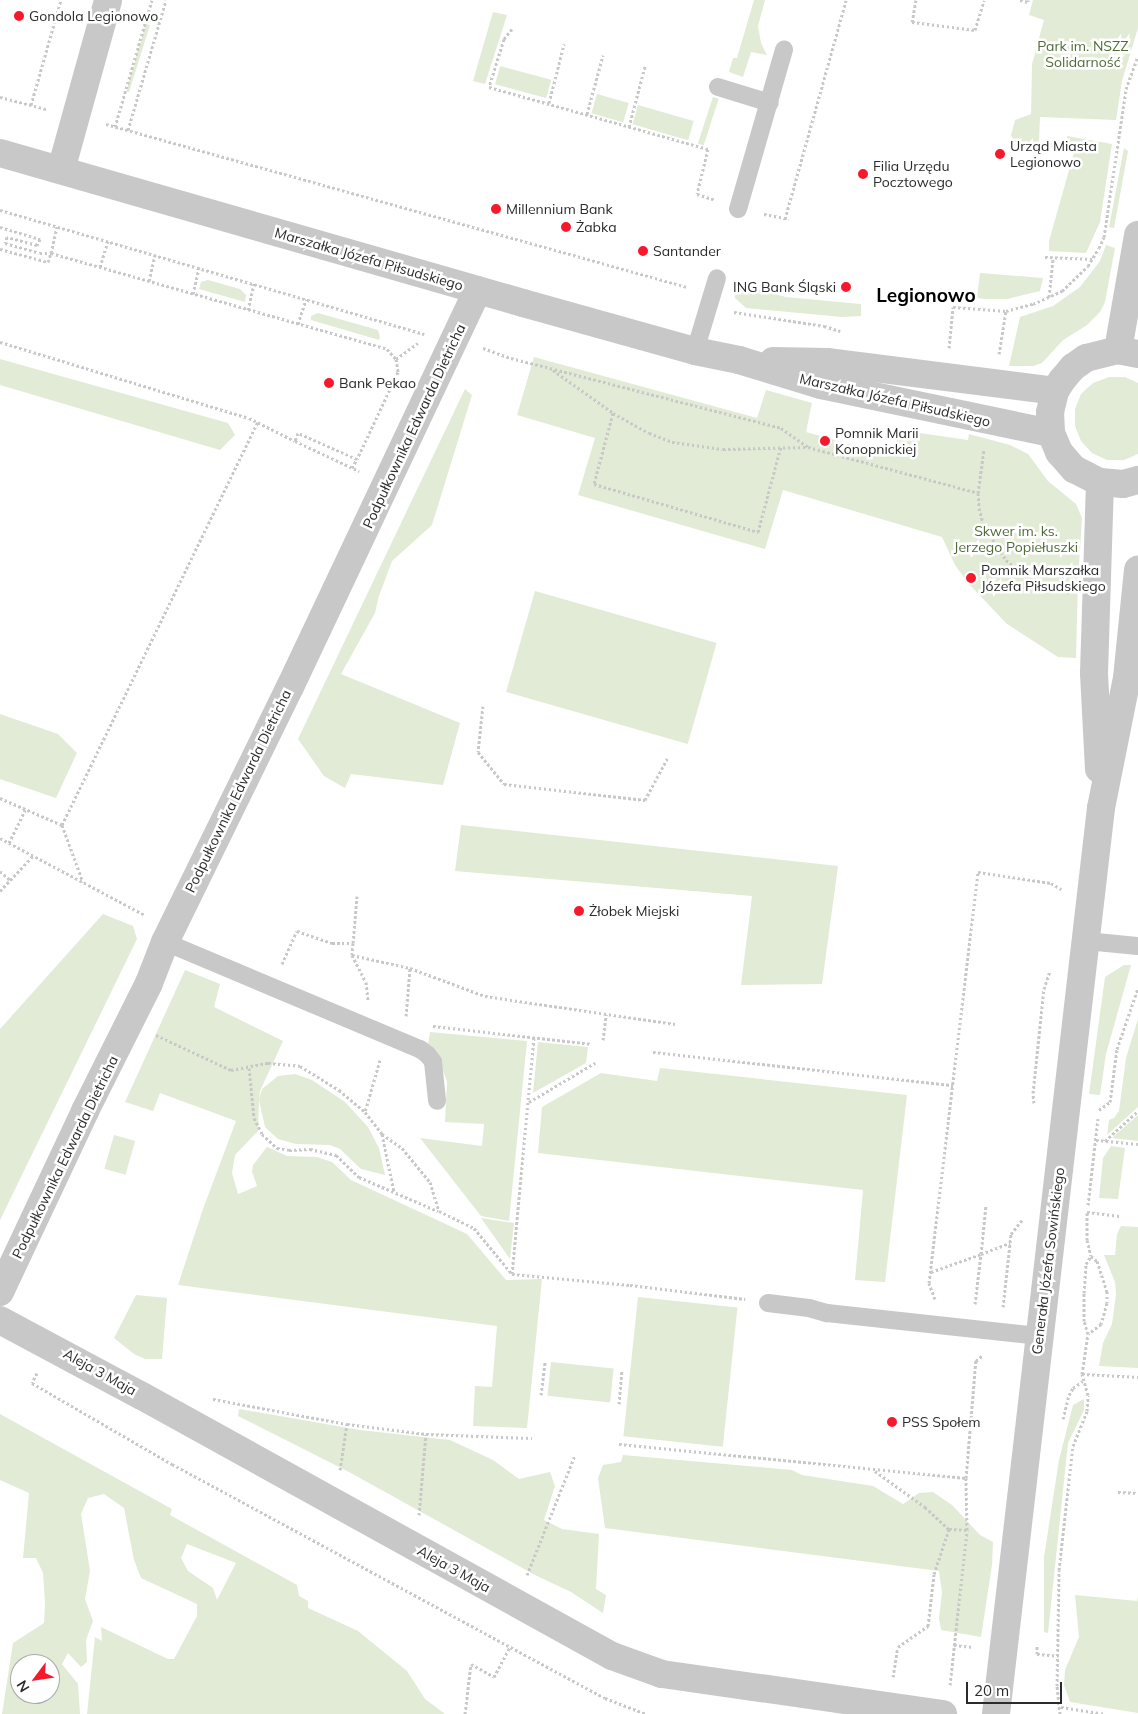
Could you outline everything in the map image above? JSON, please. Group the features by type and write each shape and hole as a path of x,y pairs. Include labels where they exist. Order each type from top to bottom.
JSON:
{"street":[{"path":"61,170 108,0"},
{"name":"Marszałka Józefa Piłsudskiego","path":"0,153 478,290 696,351 739,360 821,385 1052,433"},
{"path":"1138,235 1128,352 1104,352 1080,363 1062,380 1055,391 1050,412 1052,433 1059,452 1074,469 1100,482 1123,484 1138,480"},
{"name":"Podpułkownika Edwarda Dietricha","path":"0,1292 85,1111 149,984 158,930 290,686 478,290"},
{"name":"Marszałka Józefa Piłsudskiego","path":"739,360 827,362 1055,391"},
{"name":"Generała Józefa Sowińskiego","path":"1100,482 1094,673 1101,808"},
{"name":"Generała Józefa Sowińskiego","path":"996,1714 1101,808 1127,678 1138,570"},
{"name":"Aleja 3 Maja","path":"0,1320 142,1396 612,1656 662,1674 943,1702"}],"lane":[{"path":"739,208 784,50"},
{"path":"718,87 770,103"},
{"path":"696,351 717,278"},
{"path":"158,930 230,971 376,1029 428,1055 432,1062 436,1101"},
{"path":"1086,941 1138,946"},
{"path":"768,1303 809,1308 828,1314 1040,1336"}],"path":[{"path":"0,97 31,105 61,0"},
{"path":"115,127 152,0"},
{"path":"166,0 128,130 687,286 710,305 730,311 824,326 843,332"},
{"path":"760,213 787,219 846,0"},
{"path":"916,0 912,22 975,30 984,0"},
{"path":"1020,0 1028,2 1028,0"},
{"path":"512,29 504,39 489,87 708,150 697,194 739,208"},
{"path":"548,103 564,44"},
{"path":"588,114 603,55"},
{"path":"949,352 954,307 1006,311 1049,298 1074,281 1092,258 1104,237 1126,89 1138,56"},
{"path":"628,126 645,66"},
{"path":"0,210 428,335 396,359"},
{"path":"0,227 40,239 37,245 7,237 5,243 40,253 51,253 386,349 396,359 398,372 352,468"},
{"path":"0,249 48,262 57,227"},
{"path":"100,267 108,241"},
{"path":"149,281 155,255"},
{"path":"1045,257 1092,258"},
{"path":"1049,298 1053,258"},
{"path":"193,294 199,268"},
{"path":"248,310 254,284"},
{"path":"298,324 306,299"},
{"path":"998,359 1006,311"},
{"path":"0,342 258,422 362,472"},
{"path":"477,354 480,347 550,368 781,428 808,447"},
{"path":"550,368 613,413 649,433 672,442 723,449 781,446 808,447 978,493 979,508 984,527 1006,560 1034,582 1053,590 1071,594"},
{"path":"613,413 594,484 758,532 781,446"},
{"path":"83,883 62,825 258,422"},
{"path":"295,441 298,433 357,459"},
{"path":"483,706 478,752 504,784 645,800 667,759"},
{"path":"0,798 62,825"},
{"path":"9,843 25,810"},
{"path":"0,838 147,916 158,930"},
{"path":"0,890 33,856"},
{"path":"0,871 10,880"},
{"path":"929,1283 978,872 1050,883 1057,888 1066,889"},
{"path":"358,896 352,955 366,982 369,996 366,1008 375,1011 376,1029 383,1050 364,1112"},
{"path":"147,916 151,908"},
{"path":"281,967 297,931 332,943 354,943"},
{"path":"352,955 410,968 485,996 675,1024"},
{"path":"1035,1109 1033,1093 1044,989 1053,963"},
{"path":"405,1022 410,968"},
{"path":"1060,1714 1061,1707 1057,1686 1059,1570 1072,1446 1087,1411 1088,1395 1082,1374 1088,1334 1084,1321 1086,1264 1090,1256 1087,1240 1087,1212 1099,1109 1110,1102 1117,1050 1138,988"},
{"path":"603,1040 606,1014"},
{"path":"430,1026 592,1044"},
{"path":"149,1031 231,1070 268,1063 300,1066 339,1090 364,1112 382,1134 402,1148 430,1182 438,1211"},
{"path":"512,1274 534,1038"},
{"path":"653,1052 953,1085"},
{"path":"528,1102 595,1063"},
{"path":"249,1068 254,1118 262,1134 276,1148 289,1150 310,1149 336,1155 358,1177 474,1228 512,1274 630,1285 768,1303"},
{"path":"1105,1141 1138,1111"},
{"path":"382,1134 394,1192"},
{"path":"1096,1140 1138,1144"},
{"path":"943,1702 950,1687 966,1530 966,1478 976,1362 971,1340 986,1205"},
{"path":"1087,1212 1120,1216"},
{"path":"976,1362 999,1343 1010,1243 1012,1234 1023,1218"},
{"path":"931,1272 1010,1243"},
{"path":"1088,1334 1101,1324 1107,1303 1107,1291 1097,1262 1090,1256"},
{"path":"551,1282 552,1278"},
{"path":"628,1291 630,1285"},
{"path":"541,1395 545,1361"},
{"path":"619,1404 622,1370"},
{"path":"1082,1374 1138,1377"},
{"path":"32,1383 172,1464 510,1647 605,1698 646,1714"},
{"path":"210,1398 346,1424 426,1434 532,1438"},
{"path":"340,1471 346,1424"},
{"path":"419,1516 426,1434"},
{"path":"619,1444 966,1478"},
{"path":"523,1585 575,1455"},
{"path":"874,1470 925,1507 949,1529 966,1530"},
{"path":"1118,1492 1138,1493"},
{"path":"892,1679 898,1647 928,1626 934,1574 949,1529"},
{"path":"954,1645 977,1648"},
{"path":"465,1714 471,1664 494,1677 510,1647"},
{"path":"1030,1654 1058,1656"},
{"path":"1061,1707 1105,1714"}],"green space":[{"path":"754,0 765,0 758,26 761,43 767,55 751,52 743,77 729,72 733,58 737,58"},
{"name":"Park im. NSZZ Solidarność","path":"1033,0 1138,0 1138,28 1122,81 1116,120 1040,117 1039,142 1067,143 1067,136 1112,144 1100,222 1086,253 1049,251 1049,241 1075,149 1021,145 1013,140 1011,135 1015,120 1031,114 1032,64 1044,20 1029,15"},
{"path":"493,12 507,15 485,84 473,81"},
{"path":"146,24 150,25 129,92 126,92"},
{"path":"500,66 551,80 546,98 495,84"},
{"path":"597,94 629,103 623,122 591,113"},
{"path":"713,97 719,99 704,145 698,144"},
{"path":"638,105 694,121 688,140 632,124"},
{"path":"1124,148 1128,151 1114,228 1109,227"},
{"path":"1106,245 1115,248 1105,302 1100,312 1087,325 1063,340 1042,363 1033,366 1009,366 1020,317 1053,306 1080,287 1100,261"},
{"path":"980,273 1043,278 1040,291 1007,299 985,299 977,298"},
{"path":"208,280 240,289 246,295 245,302 199,289 201,282"},
{"path":"735,283 786,297 861,304 861,316 842,317 746,308 735,298"},
{"path":"318,313 378,330 379,340 311,320 311,316"},
{"name":"Skwer im. ks. Jerzego Popiełuszki","path":"534,357 757,418 766,390 812,403 806,432 894,456 899,430 968,440 969,434 1010,445 1028,454 1048,481 1076,504 1082,518 1076,658 1058,657 1007,624 968,583 955,565 942,537 783,490 765,549 578,495 595,438 517,415"},
{"path":"0,359 228,423 235,435 220,450 0,385"},
{"path":"1109,377 1125,377 1138,383 1138,454 1124,460 1107,460 1092,453 1081,441 1075,426 1075,409 1081,394 1093,383"},
{"path":"465,389 472,395 432,525 392,561 375,613 341,674 460,723 443,785 351,774 345,788 324,776 298,739"},
{"path":"535,591 717,643 688,744 506,692"},
{"path":"0,714 58,734 77,753 56,798 0,779"},
{"path":"461,825 838,866 822,984 741,985 752,896 455,871"},
{"path":"103,914 133,926 137,939 0,1220 0,1029"},
{"path":"1124,965 1131,965 1106,1054 1100,1095 1089,1094 1105,977"},
{"path":"185,970 220,984 214,1007 283,1041 260,1091 259,1099 262,1089 278,1076 295,1074 312,1080 345,1102 368,1127 379,1148 385,1175 361,1169 340,1149 330,1145 296,1144 278,1139 265,1127 259,1100 258,1131 235,1155 232,1173 238,1194 257,1186 252,1172 253,1165 267,1147 287,1156 317,1157 332,1162 351,1180 467,1234 506,1280 542,1279 527,1428 473,1426 475,1386 492,1387 497,1326 178,1285 203,1209 236,1121 160,1093 153,1111 125,1102"},
{"path":"1138,1019 1138,1107 1107,1135 1109,1120 1114,1118 1119,1111 1126,1058"},
{"path":"430,1032 527,1041 509,1221 481,1216 420,1138 482,1146 484,1124 445,1122 447,1082 436,1050 428,1044"},
{"path":"538,1042 588,1047 586,1063 533,1093"},
{"path":"660,1068 907,1095 885,1282 855,1280 863,1190 538,1153 542,1107 601,1073 657,1081"},
{"path":"1138,1115 1138,1141 1112,1138"},
{"path":"114,1135 135,1141 126,1175 104,1169"},
{"path":"1111,1146 1125,1148 1118,1199 1099,1198 1103,1158"},
{"path":"481,1218 514,1223 510,1259"},
{"path":"1121,1226 1138,1227 1138,1368 1099,1366 1103,1343 1112,1324 1116,1294 1115,1282 1104,1255 1115,1255 1117,1234"},
{"path":"136,1295 167,1298 162,1359 145,1359 134,1354 114,1338"},
{"path":"638,1297 737,1307 723,1447 623,1436"},
{"path":"551,1362 614,1369 610,1402 547,1396"},
{"path":"1084,1399 1084,1410 1068,1443 1048,1633 1044,1632 1044,1557 1059,1460 1073,1405"},
{"path":"239,1409 360,1430 450,1440 493,1460 519,1479 550,1472 555,1486 544,1520 562,1529 599,1534 596,1589 606,1595 603,1613 571,1592 535,1575 349,1472 238,1416"},
{"path":"0,1414 172,1509 170,1515 297,1585 299,1596 308,1601 308,1608 358,1631 407,1671 425,1699 445,1714 87,1714 95,1637 102,1641 101,1627 168,1659 174,1659 197,1616 197,1604 141,1578 134,1560 124,1508 104,1494 88,1498 81,1514 90,1571 85,1599 93,1621 86,1640 87,1662 81,1667 68,1653 62,1664 78,1684 80,1714 2,1714 10,1662 10,1704 60,1704 60,1654 11,1654 13,1643 44,1623 43,1573 36,1558 23,1558 29,1493 0,1480","holes":["187,1544 236,1563 217,1600 213,1588 188,1571 181,1558"]},
{"path":"623,1455 792,1470 802,1475 873,1486 903,1504 919,1493 933,1492 952,1505 980,1535 993,1542 992,1565 981,1637 941,1630 939,1618 942,1593 939,1571 605,1528 598,1478 603,1465 621,1462"},
{"path":"1075,1595 1137,1601 1138,1596 1138,1713 1070,1702 1064,1685 1065,1670 1079,1637"}],"place":[{"name":"Gondola Legionowo","path":"19,16"},
{"name":"Urząd Miasta Legionowo","path":"1000,154"},
{"name":"Filia Urzędu Pocztowego","path":"863,174"},
{"name":"Millennium Bank","path":"496,209"},
{"name":"Żabka","path":"566,227"},
{"name":"Santander","path":"643,251"},
{"name":"ING Bank Śląski","path":"846,287"},
{"name":"Bank Pekao","path":"329,383"},
{"name":"Pomnik Marii Konopnickiej","path":"825,441"},
{"name":"Pomnik Marszałka Józefa Piłsudskiego","path":"971,578"},
{"name":"Żłobek Miejski","path":"579,911"},
{"name":"PSS Społem","path":"892,1422"}],"district":[{"name":"Legionowo","path":"926,296"}]}
